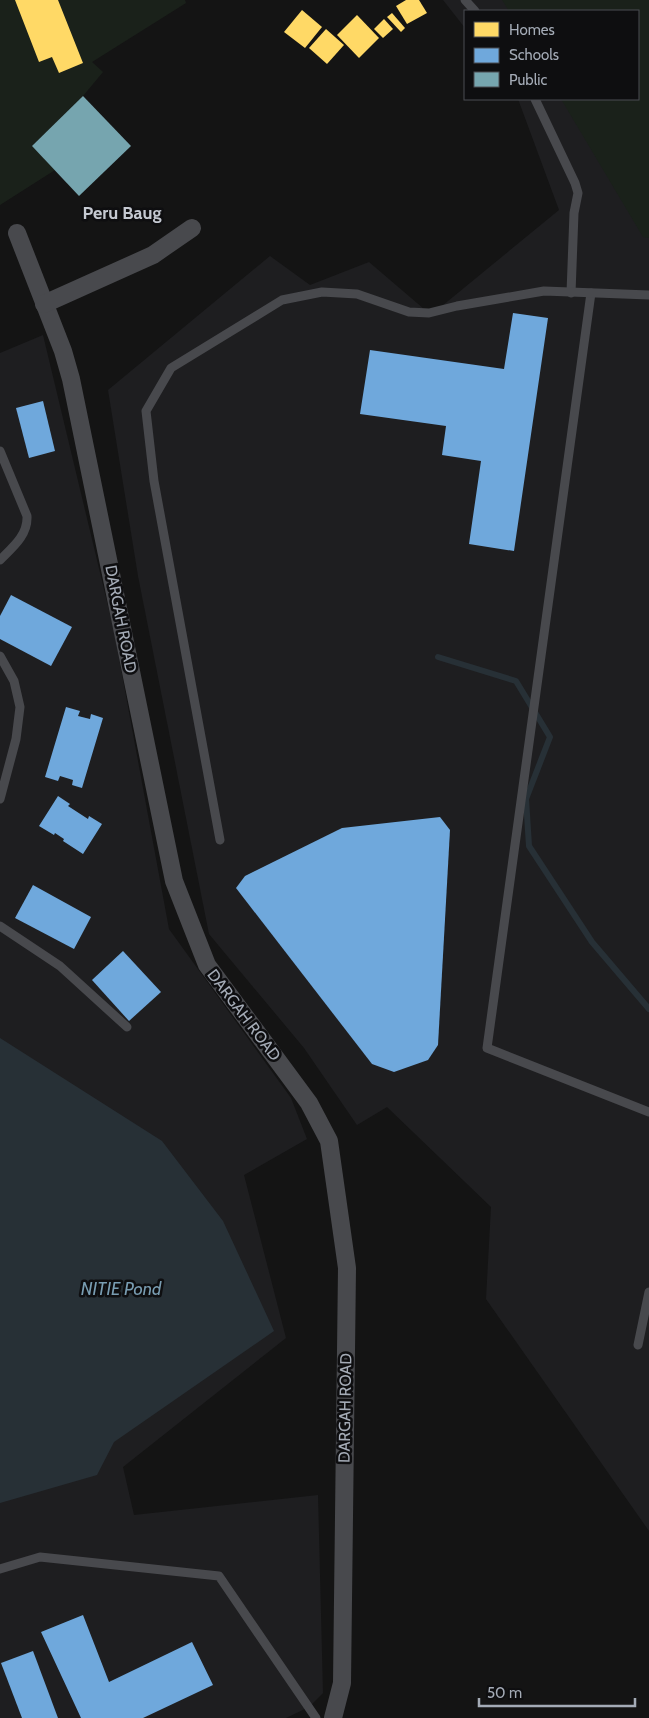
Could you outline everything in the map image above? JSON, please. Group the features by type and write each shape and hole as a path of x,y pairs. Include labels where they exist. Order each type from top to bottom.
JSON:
{"street":[{"path":"44,304 153,255 192,228"},
{"name":"DARGAH ROAD","path":"17,233 63,351 71,379 174,881 207,965 309,1103 329,1141 347,1268 342,1683 332,1718"}],"lane":[{"path":"465,0 474,10"},
{"path":"535,100 578,193 574,213 572,293"},
{"path":"220,840 154,481 146,411 171,368 282,300 322,292 357,294 409,312 429,313 457,306 544,291 649,295"},
{"path":"591,293 487,1048 649,1112"},
{"path":"0,451 27,516 27,526 19,541 0,560"},
{"path":"0,656 14,681 20,707 16,739 0,799"},
{"path":"0,926 60,966 127,1027"},
{"path":"638,1345 649,1292"},
{"path":"0,1569 40,1556 219,1576 316,1718"}],"shaded area":[{"path":"0,0 185,0 186,3 92,62 103,72 83,96 32,146 55,170 0,205"},
{"path":"443,0 649,0 649,1531 486,1299 491,1207 387,1107 357,1125 304,1048 209,934 138,576 108,390 270,256 310,285 369,262 431,315 559,210 518,100 639,100 639,10 464,10 464,27"},
{"path":"502,0 649,0 649,238 643,237 562,100 639,100 639,10 508,10"},
{"path":"43,335 114,631 169,929 291,1098 307,1139 244,1175 286,1338 123,1467 134,1515 318,1495 323,1693 309,1707 286,1718 0,1718 0,353"}],"water":[{"name":"NITIE Pond","path":"0,1038 162,1141 223,1221 274,1331 114,1442 97,1475 0,1503"}],"building: Homes":[{"path":"15,0 58,0 83,63 59,73 52,57 39,62"},
{"path":"406,0 419,0 427,13 407,24 396,6"},
{"path":"302,10 322,27 305,48 284,32"},
{"path":"392,13 405,28 401,32 387,17"},
{"path":"357,15 379,38 359,58 337,35"},
{"path":"384,19 393,29 383,38 374,29"},
{"path":"326,29 344,45 327,64 309,48"}],"building: Schools":[{"path":"513,313 548,318 514,551 469,544 481,461 442,455 446,426 360,414 370,350 504,369"},
{"path":"43,401 55,451 29,458 16,408"},
{"path":"11,595 72,627 51,666 0,639 0,616"},
{"path":"66,707 80,711 78,716 90,719 91,714 103,718 82,788 72,785 73,780 60,776 58,781 45,777"},
{"path":"58,796 70,804 68,806 88,819 89,816 102,824 83,854 63,841 64,839 55,833 54,835 39,826"},
{"path":"440,817 450,830 438,1045 428,1060 394,1072 372,1064 236,888 245,876 342,828"},
{"path":"33,885 91,917 74,949 15,918"},
{"path":"123,951 161,992 129,1021 92,980"},
{"path":"83,1615 109,1682 192,1642 213,1685 143,1718 81,1718 41,1632"},
{"path":"33,1651 58,1718 22,1718 1,1663"}],"building: Public":[{"path":"83,96 131,146 79,196 32,146"}],"waterway":[{"path":"438,657 516,681 550,737 526,799 529,846 592,942 649,1009"}],"district":[{"name":"Peru Baug","path":"122,213"}]}
